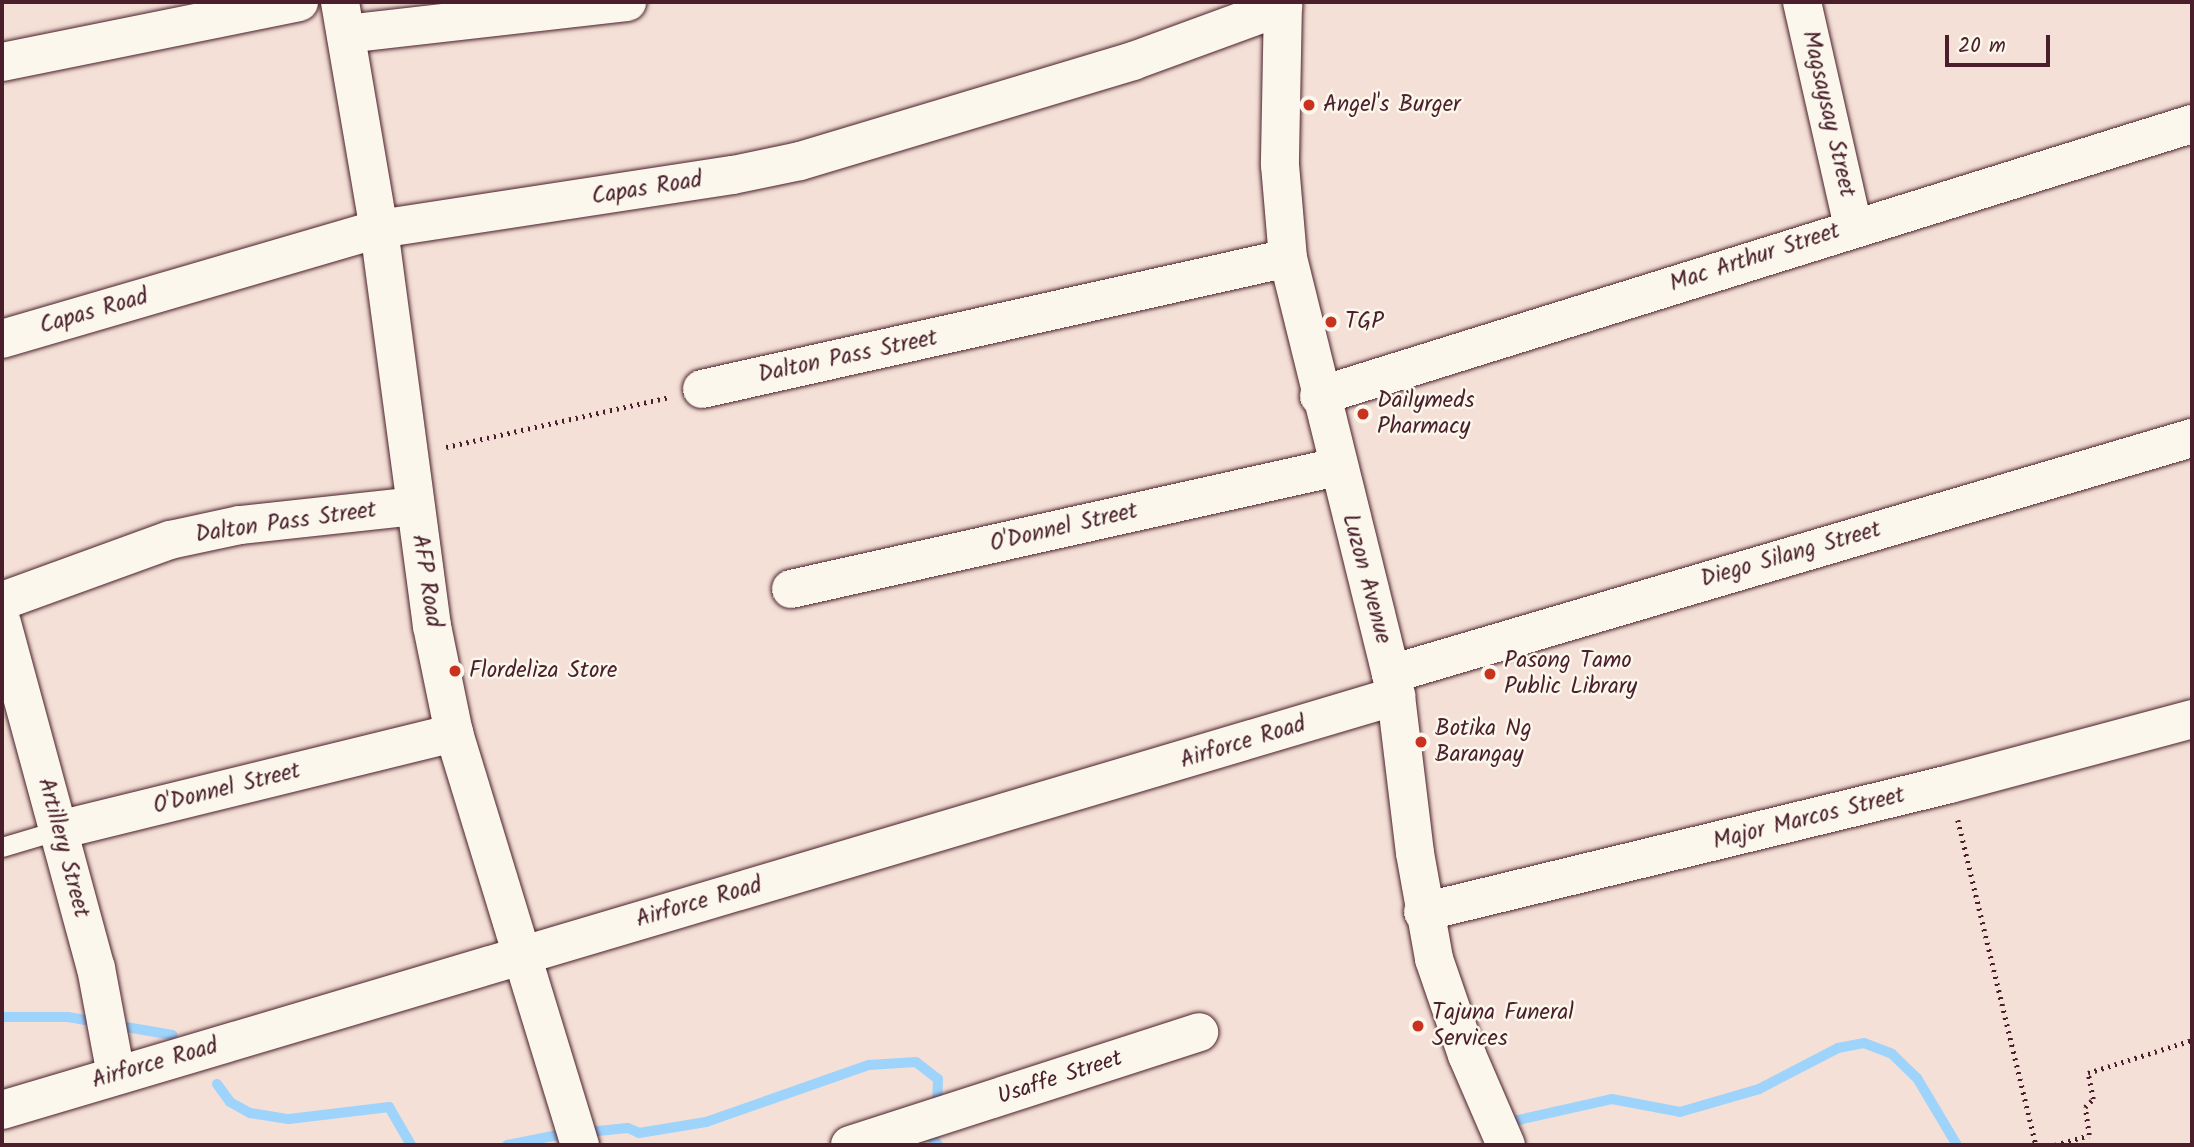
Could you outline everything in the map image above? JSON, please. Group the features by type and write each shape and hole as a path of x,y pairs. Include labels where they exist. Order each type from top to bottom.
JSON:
{"street":[{"path":"2,62 299,2"},
{"path":"343,18 626,2"},
{"name":"Magsaysay Street","path":"1802,2 1853,226"},
{"name":"Capas Road","path":"2,339 379,229 733,176 800,161 1133,61 1283,4"},
{"name":"Luzon Avenue","path":"1283,4 1280,165 1288,258 1319,396 1394,685 1423,912 1447,1003 1506,1145"},
{"name":"AFP Road","path":"343,18 379,229 414,506 454,733 519,957 580,1145"},
{"name":"Mac Arthur Street","path":"1319,396 1853,226 2192,124"},
{"name":"Dalton Pass Street","path":"702,389 1288,258"},
{"name":"Diego Silang Street","path":"1394,685 2192,438"},
{"name":"O'Donnel Street","path":"791,589 1337,467"},
{"name":"Dalton Pass Street","path":"2,601 170,540 240,525 414,506"},
{"name":"Artillery Street","path":"2,623 96,968 113,1059"},
{"name":"Airforce Road","path":"2,1110 113,1059 519,957 1394,685"},
{"name":"Major Marcos Street","path":"1423,912 1950,784 2192,719"},
{"name":"O'Donnel Street","path":"59,830 454,733"},
{"name":"Usaffe Street","path":"850,1145 1199,1032"}],"lane":[{"name":"O'Donnel Street","path":"2,847 59,830"}],"path":[{"path":"407,455 702,389"},
{"path":"1950,784 2036,1145"},
{"path":"2055,1145 2089,1135 2085,1107 2093,1099 2088,1073 2192,1040"}],"waterway":[{"path":"2,1017 68,1017 172,1035"},
{"path":"1514,1121 1612,1099 1680,1112 1759,1089 1838,1048 1864,1043 1892,1054 1917,1078 1957,1145"},
{"path":"507,1145 558,1135 628,1128 639,1133 706,1122 869,1065 916,1062 938,1079 937,1108"},
{"path":"217,1084 230,1102 250,1113 289,1119 389,1107 411,1145"},
{"path":"932,1127 930,1136 938,1145"}],"place":[{"name":"Angel's Burger","path":"1309,105"},
{"name":"TGP","path":"1331,322"},
{"name":"Dailymeds Pharmacy","path":"1363,414"},
{"name":"Flordeliza Store","path":"455,671"},
{"name":"Pasong Tamo Public Library","path":"1490,674"},
{"name":"Botika Ng Barangay","path":"1421,742"},
{"name":"Tajuna Funeral Services","path":"1418,1026"}]}
